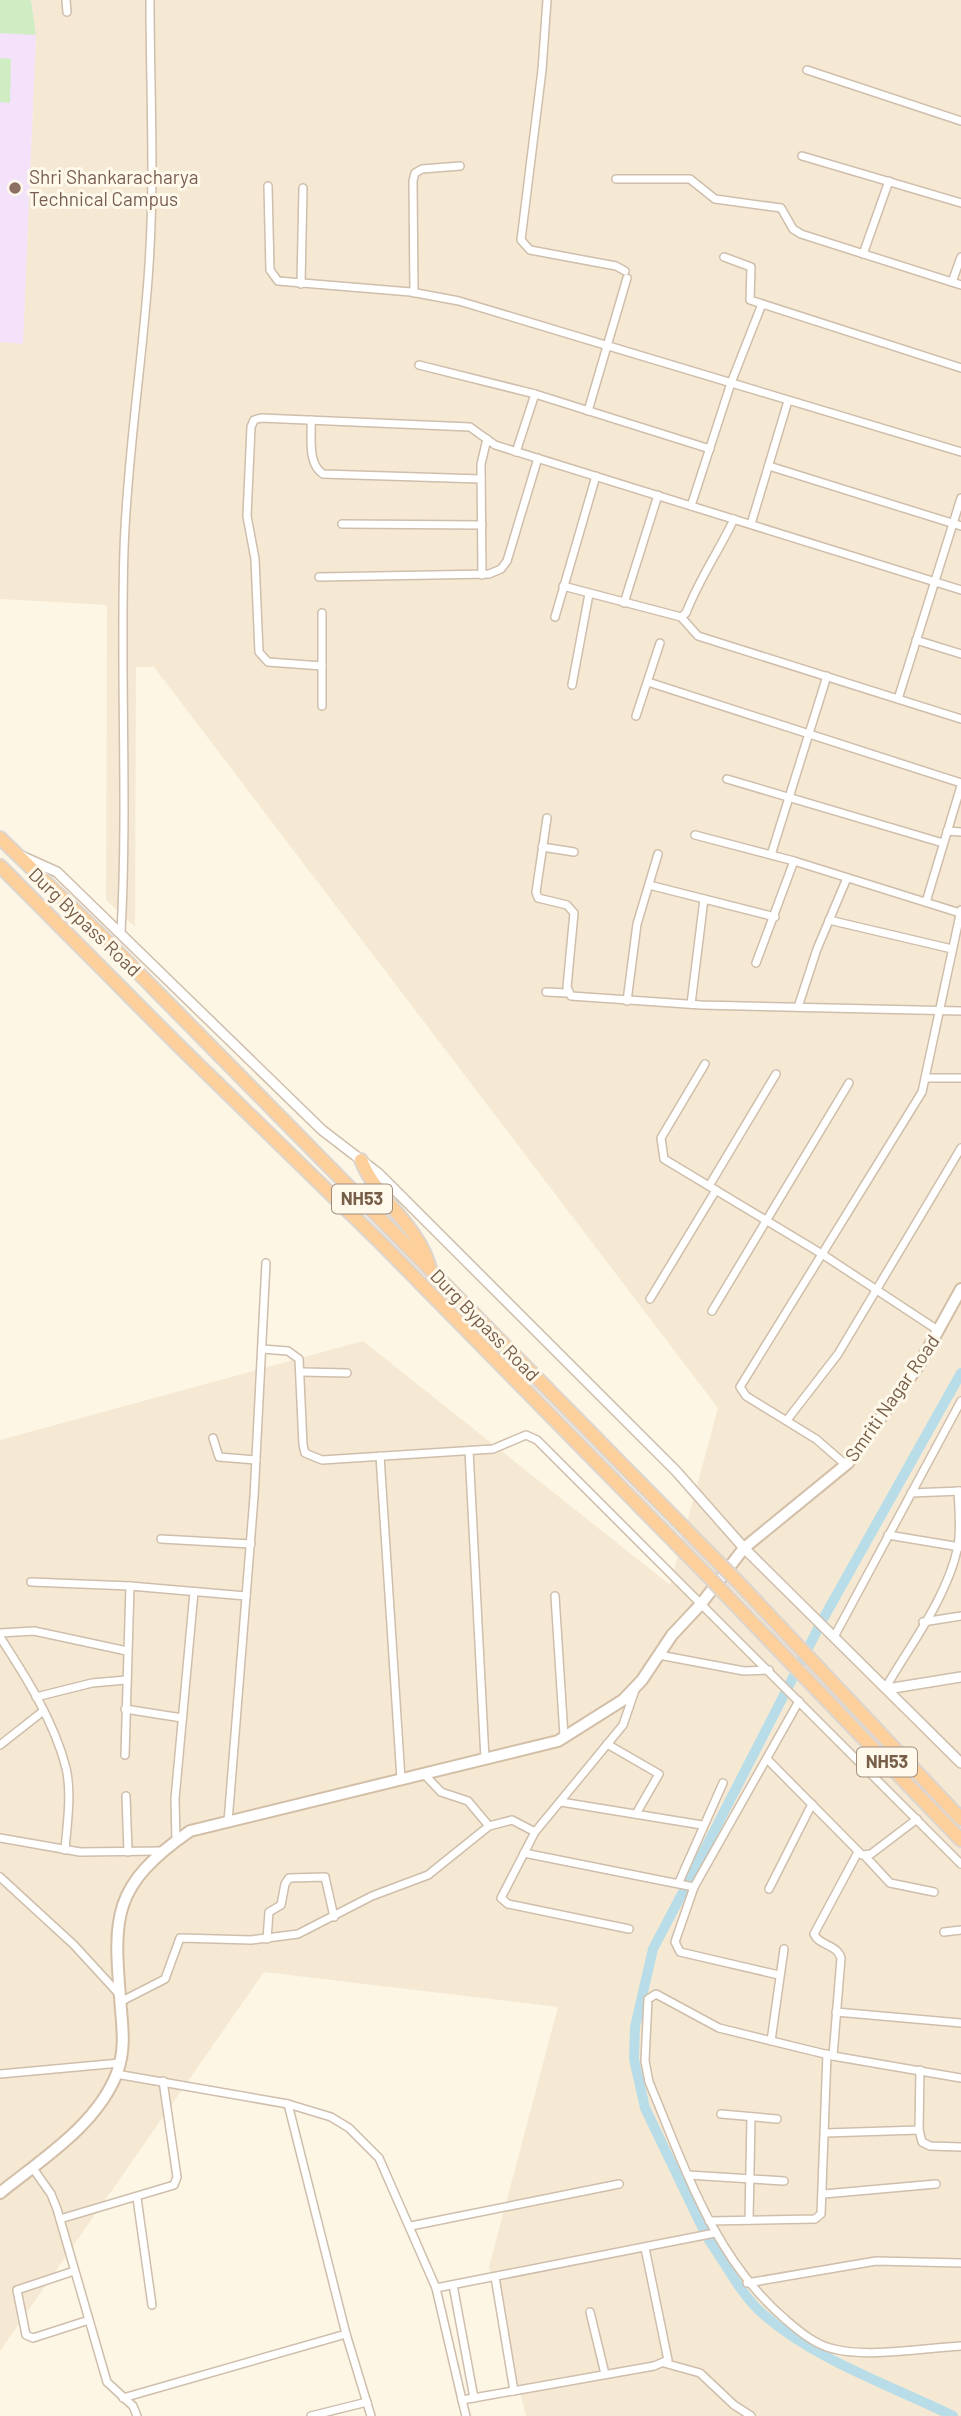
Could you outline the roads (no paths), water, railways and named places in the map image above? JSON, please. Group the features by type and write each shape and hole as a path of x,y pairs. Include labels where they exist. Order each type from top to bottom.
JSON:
{"highway":[{"name":"Durg Bypass Road","path":"0,838 108,943 792,1637 961,1819"},
{"name":"Durg Bypass Road","path":"0,866 380,1242 784,1654 961,1840"},
{"path":"361,1160 376,1189 413,1231 430,1269"}],"main road":[{"name":"Smriti Nagar Road","path":"118,2069 124,2047 115,1949 118,1916 139,1876 161,1851 190,1831 558,1741 623,1700 744,1548 846,1465 919,1365 961,1289"},
{"path":"0,2193 99,2108 118,2069"}],"street":[{"path":"66,0 67,12"},
{"path":"121,932 125,770 124,548 128,456 149,266 152,179 150,0"},
{"path":"547,0 542,70 521,240 524,247 530,250 616,266 626,275 587,411"},
{"path":"807,70 961,121"},
{"path":"803,156 961,203"},
{"path":"414,293 415,173 422,169 460,166"},
{"path":"616,180 690,180 715,199 782,208 793,229 801,234 961,285"},
{"path":"863,254 889,181"},
{"path":"268,186 270,270 278,281 414,293 509,314 961,452"},
{"path":"300,285 303,188"},
{"path":"724,257 751,267 748,297 762,304 961,368"},
{"path":"952,282 961,257"},
{"path":"691,506 731,383 762,304"},
{"path":"419,365 535,394 710,449"},
{"path":"516,452 535,394"},
{"path":"751,524 788,401"},
{"path":"322,666 268,662 259,652 255,559 247,516 251,427 254,420 449,424 470,427 486,439 516,452 961,590"},
{"path":"311,420 312,460 317,470 323,474 481,479"},
{"path":"482,575 481,479 486,439"},
{"path":"318,577 482,575 500,569 507,561 538,458"},
{"path":"769,466 961,526"},
{"path":"555,617 596,476"},
{"path":"624,603 658,495"},
{"path":"898,699 961,498"},
{"path":"681,617 686,613 702,573 734,519"},
{"path":"342,524 482,525"},
{"path":"563,586 681,617 698,636 961,719"},
{"path":"572,685 589,594"},
{"path":"321,706 322,613"},
{"path":"916,640 961,654"},
{"path":"636,716 660,643"},
{"path":"771,855 827,676"},
{"path":"648,682 961,785 926,902"},
{"path":"727,779 943,843"},
{"path":"547,818 536,882 538,898 567,905 574,913 568,993"},
{"path":"947,831 961,832"},
{"path":"695,835 794,861 961,911 926,1078 917,1102 740,1387 746,1396 787,1420 846,1465"},
{"path":"542,847 574,852"},
{"path":"14,853 46,864 57,872 322,1130 387,1182 676,1471 744,1548 959,1760"},
{"path":"627,1001 638,924 658,855"},
{"path":"756,963 794,861"},
{"path":"798,1007 847,878"},
{"path":"649,885 775,917"},
{"path":"691,1004 704,899"},
{"path":"830,920 952,949"},
{"path":"546,992 568,993 578,998 691,1004 961,1011"},
{"path":"705,1064 660,1145 664,1159 822,1254 939,1331"},
{"path":"650,1299 776,1074"},
{"path":"926,1078 961,1078"},
{"path":"712,1311 849,1083"},
{"path":"787,1420 828,1370 961,1148"},
{"path":"228,1822 251,1544 266,1263"},
{"path":"262,1349 294,1354 299,1359 302,1372 305,1453 322,1460 502,1447 526,1435 537,1440 961,1864"},
{"path":"302,1372 347,1373"},
{"path":"835,1637 911,1493 957,1415 961,1401"},
{"path":"213,1438 219,1457 256,1460"},
{"path":"469,1451 485,1759"},
{"path":"380,1456 401,1779"},
{"path":"886,1688 937,1597 959,1547 959,1491 911,1493"},
{"path":"888,1535 959,1547"},
{"path":"161,1539 251,1544"},
{"path":"31,1582 130,1586 246,1596"},
{"path":"125,1755 130,1586"},
{"path":"176,1841 175,1799 194,1591"},
{"path":"555,1596 564,1737"},
{"path":"923,1622 961,1616"},
{"path":"65,1850 68,1809 66,1769 36,1697 0,1635 27,1630 127,1651"},
{"path":"659,1655 744,1671 769,1670"},
{"path":"886,1688 961,1677"},
{"path":"36,1697 92,1683 126,1680"},
{"path":"629,1929 504,1902 500,1898 535,1832 627,1719 636,1687"},
{"path":"779,1975 677,1950 674,1942 694,1886 799,1701"},
{"path":"125,1709 182,1718"},
{"path":"0,1745 42,1712"},
{"path":"607,1744 659,1774 636,1814"},
{"path":"767,1759 890,1883 934,1892"},
{"path":"424,1774 441,1792 468,1801 489,1826"},
{"path":"679,1882 702,1825 723,1783"},
{"path":"126,1796 128,1852"},
{"path":"561,1802 702,1825"},
{"path":"769,1889 811,1804"},
{"path":"709,2221 815,2219 822,2211 830,2055 841,1954 816,1940 814,1934 861,1854 917,1819"},
{"path":"0,1877 74,1945 120,1999 165,1979 180,1938 267,1939 298,1934 382,1892 428,1875 489,1826 512,1820 535,1832"},
{"path":"0,1838 65,1850 161,1851"},
{"path":"524,1853 694,1886"},
{"path":"267,1939 270,1912 282,1904 285,1884 289,1878 307,1880 326,1877 334,1917"},
{"path":"944,1932 961,1930"},
{"path":"771,2041 784,1950"},
{"path":"961,2078 830,2055 710,2025 656,1994 649,1996 646,2070 709,2221 747,2283 789,2323 826,2347 848,2351 961,2346"},
{"path":"836,2012 961,2023"},
{"path":"0,2074 118,2069 163,2081 288,2104 331,2117 365,2142 379,2158 411,2226 436,2288 466,2416"},
{"path":"920,2070 919,2130 925,2145 961,2147"},
{"path":"60,2219 172,2187 176,2181 163,2081"},
{"path":"288,2104 346,2334 371,2416"},
{"path":"721,2114 778,2119"},
{"path":"749,2220 751,2117"},
{"path":"825,2133 919,2130"},
{"path":"32,2167 51,2194 60,2219 107,2382 133,2406 137,2416"},
{"path":"688,2175 784,2181"},
{"path":"411,2226 619,2184"},
{"path":"824,2194 936,2184"},
{"path":"137,2198 152,2305"},
{"path":"436,2288 715,2232"},
{"path":"645,2248 669,2356 664,2362"},
{"path":"747,2283 876,2261 961,2263"},
{"path":"74,2271 17,2290 26,2334 33,2337 89,2320"},
{"path":"495,2277 514,2391"},
{"path":"453,2285 474,2398"},
{"path":"590,2312 605,2374"},
{"path":"122,2398 346,2334"},
{"path":"462,2400 664,2362 700,2373 734,2405 751,2416"},
{"path":"311,2416 367,2402"}],"waterway":[{"path":"688,1882 823,1619 961,1373"},
{"path":"685,1888 653,1949 635,2027 634,2059 645,2108 705,2233"},
{"path":"709,2240 748,2298 784,2331 830,2359 953,2416"}],"place":[{"name":"Shri Shankaracharya Technical Campus","path":"15,188"}]}
